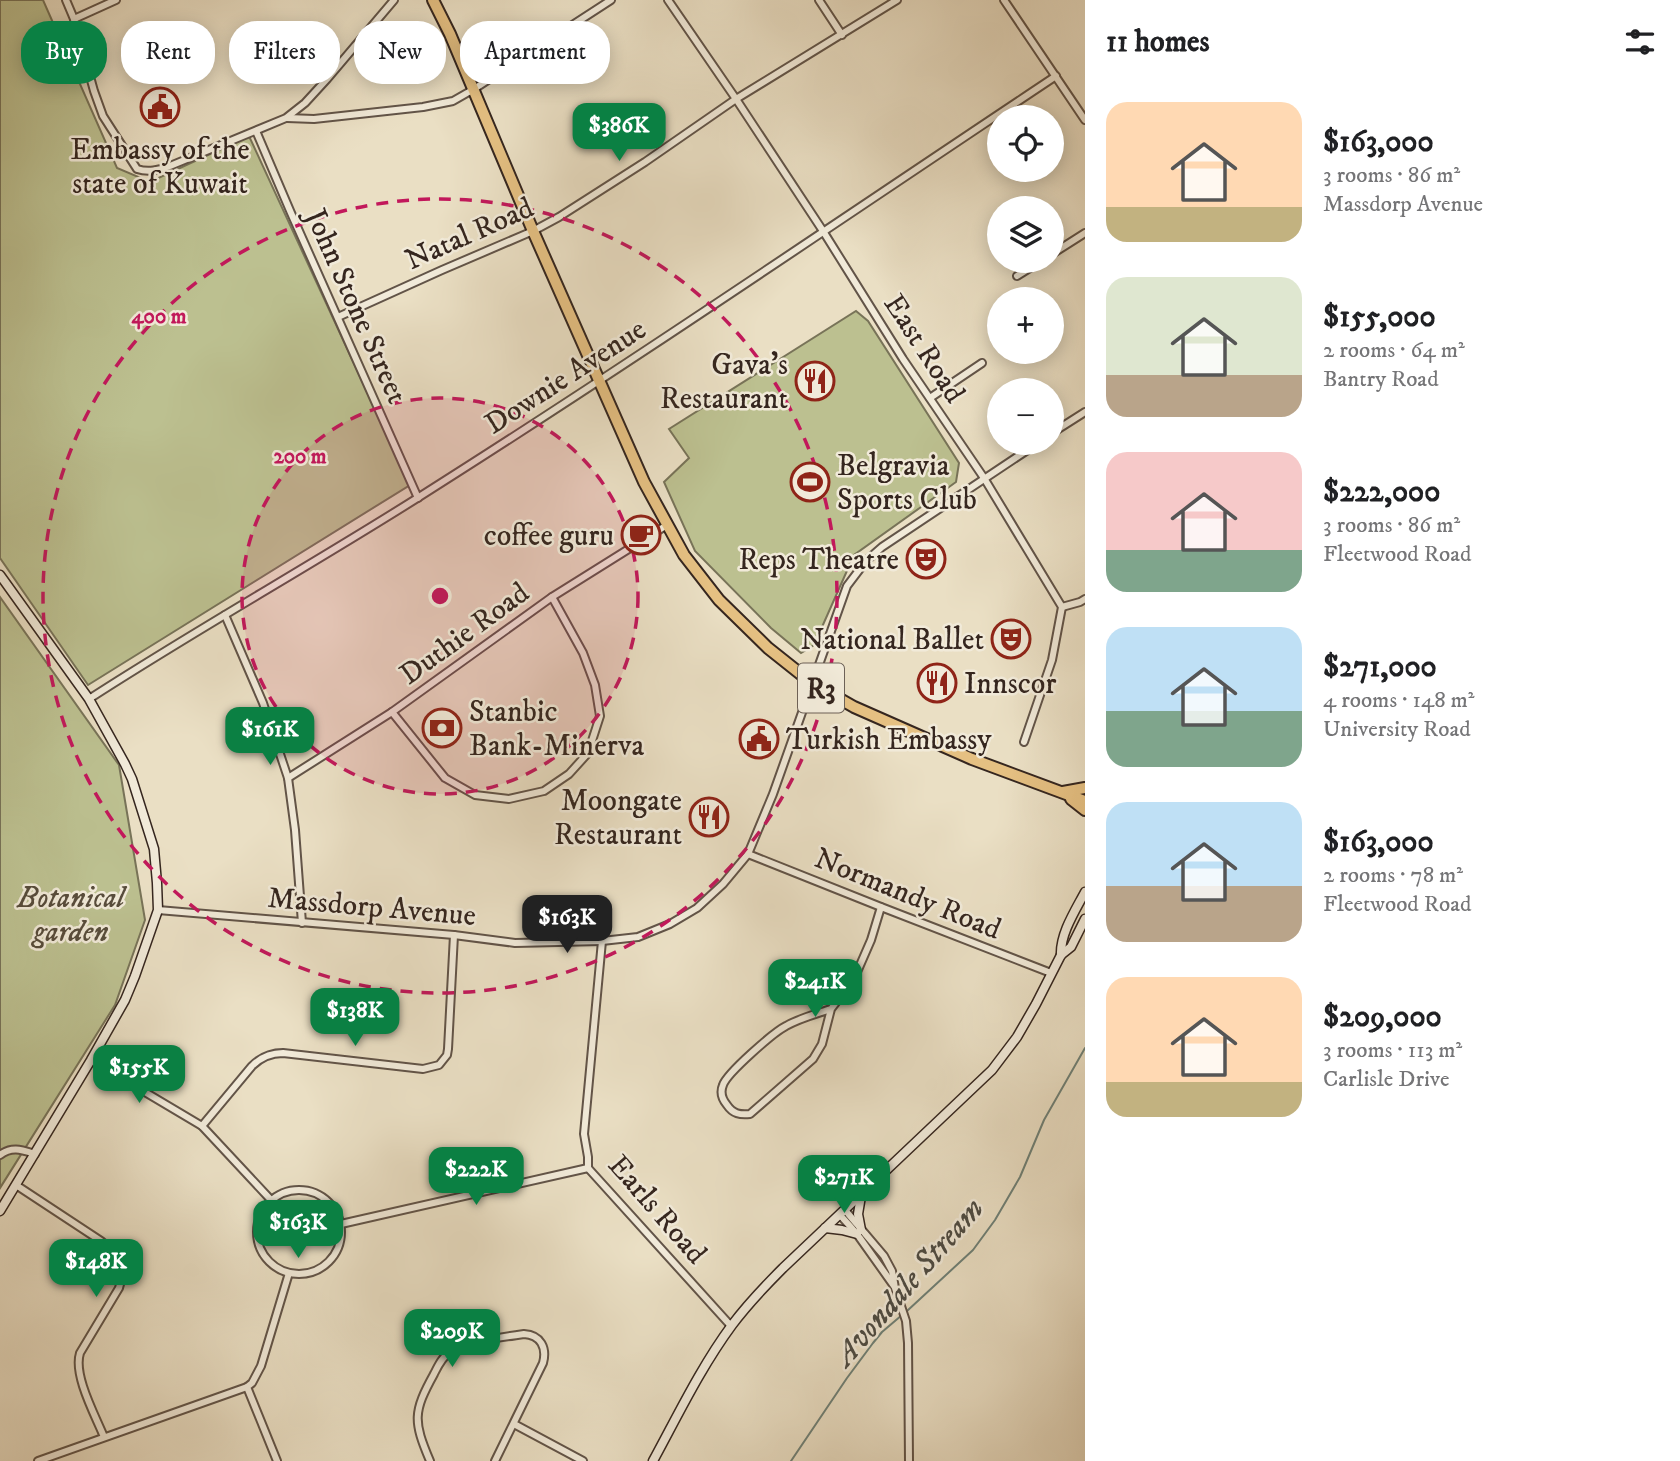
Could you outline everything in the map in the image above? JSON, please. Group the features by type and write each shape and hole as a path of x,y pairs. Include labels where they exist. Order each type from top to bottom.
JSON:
{"highway":[{"name":"R3","path":"433,0 644,482 684,555 719,600 768,648 812,683 854,707 972,759 1085,801"},
{"path":"1063,792 1085,788"},
{"path":"1063,792 1085,810"}],"main road":[{"path":"0,575 89,699 125,764 154,849 158,883 158,910 132,984 92,1059 0,1211"},
{"path":"1061,955 1060,947 1085,892"},
{"path":"653,1461 697,1380 731,1326 768,1283 992,1070 1017,1037 1061,955 1071,947 1085,919"},
{"path":"825,1228 859,1232 858,1214 862,1193"}],"street":[{"path":"66,0 103,116 137,169 145,172 156,171 286,118 305,103 327,79 394,0"},
{"path":"74,19 116,0"},
{"path":"286,118 314,119 423,107 453,100 611,0"},
{"name":"East Road","path":"667,0 736,99 903,359 984,478 1062,607"},
{"path":"819,0 842,35"},
{"name":"Natal Road","path":"338,317 559,217 736,99 897,0"},
{"path":"1004,0 1085,120"},
{"name":"Downie Avenue","path":"89,699 160,653 418,498 599,382 1056,76"},
{"name":"John Stone Street","path":"256,131 418,498"},
{"path":"1064,246 1085,233"},
{"path":"1017,276 1022,273"},
{"path":"930,398 982,363"},
{"path":"1064,425 1085,412"},
{"name":"Massdorp Avenue","path":"158,910 454,934 515,943 602,941 639,937 670,924 697,908 723,884 748,854 773,794 847,586 866,561 882,547 1019,455"},
{"name":"Duthie Road","path":"288,778 392,712 552,597 667,525"},
{"path":"392,712 444,778 475,795 509,799 544,791 569,774 588,753 600,716 596,685 552,597"},
{"path":"1024,742 1052,660 1062,607 1085,599"},
{"path":"225,615 262,704 288,778 302,923"},
{"name":"Normandy Road","path":"748,854 1051,973"},
{"path":"831,1009 783,1027 731,1073 723,1084 722,1095 732,1111 739,1115 750,1114 813,1059 822,1044 831,1009 854,979 871,940 881,907"},
{"path":"202,1126 252,1066 269,1054 283,1053 423,1069 439,1065 448,1049 454,934"},
{"name":"Earls Road","path":"602,941 584,1134 588,1168 731,1326"},
{"path":"92,1059 202,1126 271,1200"},
{"path":"0,1155 14,1149 35,1154"},
{"path":"341,1224 588,1168"},
{"path":"16,1185 101,1241 119,1264 122,1279 119,1288 80,1353 77,1365 104,1437"},
{"path":"302,1189 323,1196 332,1204 341,1224 340,1242 337,1251 325,1265 308,1273 289,1272 269,1261 258,1242 257,1230 259,1219 271,1200 291,1190 302,1189"},
{"path":"843,1212 895,1288 906,1321 909,1461"},
{"path":"38,1461 253,1383 261,1366 289,1272"},
{"path":"430,1461 418,1429 418,1406 445,1355 456,1348 530,1334 540,1340 545,1350 544,1363 495,1461"},
{"path":"247,1387 277,1461"},
{"path":"514,1424 583,1461"}],"green space":[{"path":"0,0 43,0 52,21 21,21 21,84 80,84 117,168 150,182 249,136 410,485 88,685 0,558"},
{"name":"Belgravia Sports Club","path":"856,311 868,321 959,463 956,482 854,555 814,645 801,653 771,628 695,551 664,482 689,458 669,429"},
{"name":"Botanical garden","path":"0,597 119,765 145,920 115,1005 0,1188"}],"waterway":[{"name":"Avondale Stream","path":"907,1311 973,1250 995,1220 1020,1177 1044,1120 1085,1048"},
{"name":"Avondale Stream","path":"791,1461 873,1343 902,1315"}],"place":[{"name":"Embassy of the state of Kuwait","path":"160,107"},
{"name":"Gava’s Restaurant","path":"815,381"},
{"name":"Belgravia Sports Club","path":"810,482"},
{"name":"coffee guru","path":"641,535"},
{"name":"Reps Theatre","path":"926,559"},
{"name":"National Ballet","path":"1011,639"},
{"name":"Innscor","path":"937,683"},
{"name":"Stanbic Bank-Minerva","path":"442,728"},
{"name":"Turkish Embassy","path":"759,739"},
{"name":"Moongate Restaurant","path":"709,817"}]}
